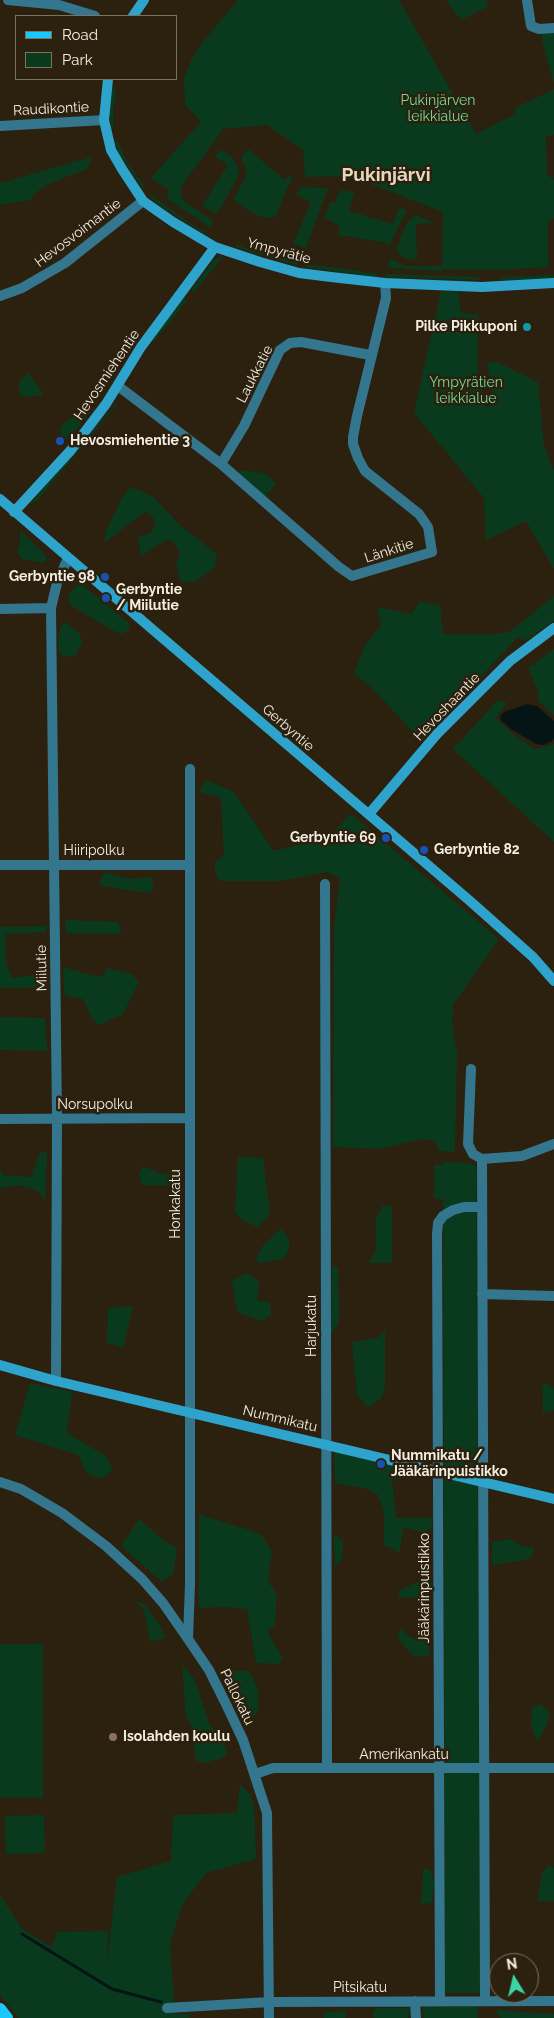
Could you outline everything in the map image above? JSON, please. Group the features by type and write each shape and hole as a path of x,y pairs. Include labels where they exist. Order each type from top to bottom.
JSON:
{"main road":[{"path":"0,2009 7,2018"}],"street":[{"path":"8,0 58,5 92,15"},
{"path":"134,15 144,0"},
{"path":"527,0 531,26 539,29 554,28"},
{"name":"Ympyrätie","path":"108,80 104,120 111,150 122,169 144,200 173,222 215,247 299,273 385,283 482,287 554,283"},
{"name":"Raudikontie","path":"0,126 104,120"},
{"name":"Hevosvoimantie","path":"0,296 22,288 65,263 144,200"},
{"name":"Hevosmiehentie","path":"14,512 71,450 118,386 141,347 215,247"},
{"name":"Länkitie","path":"118,386 221,464 339,567 352,576 432,552 428,527 419,514 365,471 353,444 370,355 386,298 385,283"},
{"name":"Laukkatie","path":"221,464 244,426 280,350 290,343 301,342 370,355"},
{"name":"Gerbyntie","path":"0,499 534,957 554,981"},
{"name":"Miilutie","path":"56,1380 57,1118 51,608 56,583 68,558"},
{"path":"0,609 51,608"},
{"name":"Hevoshaantie","path":"369,814 437,734 510,661 554,628"},
{"name":"Honkakatu","path":"188,1639 190,768"},
{"name":"Hiiripolku","path":"0,865 189,865"},
{"name":"Harjukatu","path":"325,884 327,1768"},
{"path":"471,1069 468,1144 473,1154 482,1159 522,1156 554,1144"},
{"name":"Norsupolku","path":"0,1119 190,1118"},
{"path":"482,1159 485,2001"},
{"name":"Jääkärinpuistikko","path":"440,2001 438,1223 443,1216 453,1210 464,1207 481,1207"},
{"path":"482,1294 554,1296"},
{"name":"Nummikatu","path":"0,1366 554,1498"},
{"name":"Pallokatu","path":"0,1482 21,1489 62,1513 106,1546 142,1579 163,1603 209,1670 243,1740 267,1813 269,2018"},
{"name":"Amerikankatu","path":"255,1774 273,1768 554,1768"},
{"path":"415,2001 416,2018"},
{"name":"Pitsikatu","path":"167,2008 269,2002 554,2001"}],"green space":[{"name":"Pukinjärven leikkialue","path":"238,0 399,0 476,134 515,114 515,108 554,89 554,135 546,136 547,174 554,180 554,219 548,220 548,267 496,270 442,269 442,271 388,268 390,258 405,266 442,266 443,212 350,176 305,177 303,150 267,125 223,129 181,187 182,197 185,202 212,220 211,228 166,198 170,191 151,178 201,122 185,104 184,78 192,59 202,43"},
{"path":"446,0 485,0 489,6 461,20"},
{"path":"554,31 554,84 540,32"},
{"path":"112,88 115,88 116,91 113,112 114,127 112,129 109,111"},
{"path":"114,140 118,142 128,163 145,186 144,190 119,153"},
{"path":"248,149 285,180 290,174 292,178 275,217 257,216 233,200 246,176 241,157"},
{"path":"219,151 224,151 234,159 239,171 237,179 217,214 202,206 228,165 215,156"},
{"path":"92,157 87,169 48,184 34,194 30,200 0,205 0,183"},
{"path":"301,187 328,188 306,248 293,244 311,202 296,195"},
{"path":"340,190 354,192 349,211 393,224 399,208 404,209 406,212 388,248 388,243 338,235 340,226 325,218 330,202 335,203"},
{"path":"152,195 193,225 205,231 206,235 159,205 150,197"},
{"path":"416,215 434,223 416,224 417,262 416,260 406,259 396,251 406,224"},
{"path":"270,242 303,255 301,257 268,249"},
{"path":"237,245 299,262 297,265 275,259 235,247"},
{"path":"223,257 194,292 191,290 214,260"},
{"path":"306,264 377,273 378,277 310,268 306,267"},
{"path":"387,274 479,277 479,280 384,277"},
{"path":"554,275 554,279 499,280 501,277"},
{"name":"Ympyrätien leikkialue","path":"441,291 458,292 461,313 478,315 478,375 486,407 496,405 487,362 497,362 538,382 544,445 554,471 554,569 526,521 486,540 484,498 414,413"},
{"path":"185,296 186,302 155,340 152,341 152,339"},
{"path":"27,372 43,395 20,396 19,383"},
{"path":"119,400 37,501 30,504"},
{"path":"81,414 87,417 66,440 61,437 62,425 74,416"},
{"path":"244,470 267,474 276,484 265,497 236,472"},
{"path":"129,488 137,489 153,497 182,527 217,554 215,567 195,582 180,581 176,565 180,554 173,541 166,540 141,556 138,538 150,533 155,526 153,517 145,512 104,543 106,531"},
{"path":"20,530 46,556 47,561 42,563 23,559 17,552 20,543"},
{"path":"78,585 82,585 128,622 130,627 127,631 122,634 112,630 70,605 68,600 70,593"},
{"path":"554,596 554,621 524,641 518,637 421,741 372,688 354,674 364,647 381,625 378,607 411,614 420,602 440,605 443,634 498,634 509,632"},
{"path":"65,622 80,634 82,643 75,656 63,657 59,652 60,629"},
{"path":"554,649 554,715 537,700 538,691 528,668"},
{"path":"498,700 507,703 496,718 513,734 535,749 554,744 554,842 453,749"},
{"path":"206,780 234,792 273,850 329,836 351,814 499,939 453,1005 452,1024 457,1053 455,1152 439,1151 434,1141 421,1139 379,1149 333,1147 334,930 340,878 327,872 279,881 220,881 215,872 215,862 224,855 221,798 199,792"},
{"path":"106,872 128,879 151,877 154,889 148,893 101,886 99,881"},
{"path":"65,920 117,922 122,931 118,934 66,933"},
{"path":"48,926 45,932 5,934 6,964 12,978 34,975 40,964 47,966 47,988 0,988 0,927"},
{"path":"63,967 102,977 107,968 131,974 139,982 123,1014 99,1025 92,1019 83,999 66,996 64,992"},
{"path":"0,1017 45,1018 47,1051 0,1050"},
{"path":"47,1152 45,1201 39,1192 33,1189 17,1185 0,1188 0,1170 4,1175 32,1177 39,1153"},
{"path":"238,1157 263,1158 270,1214 257,1227 241,1219 235,1212"},
{"path":"443,1162 467,1163 476,1166 480,1993 445,1993 443,1199 434,1198 434,1165 443,1165"},
{"path":"142,1166 163,1174 180,1174 181,1186 142,1185 139,1175"},
{"path":"383,1205 392,1207 392,1263 368,1263 376,1251 376,1218"},
{"path":"282,1229 289,1240 289,1249 284,1259 258,1263 256,1258 262,1247"},
{"path":"332,1266 338,1267 339,1324 331,1333"},
{"path":"248,1273 259,1282 257,1300 270,1303 271,1315 262,1321 237,1312 232,1280"},
{"path":"133,1306 123,1348 107,1343 108,1308"},
{"path":"385,1331 385,1386 382,1397 368,1408 357,1394 352,1342 377,1338"},
{"path":"30,1383 72,1392 67,1433 106,1456 113,1470 101,1479 87,1473 78,1455 15,1435"},
{"path":"546,1383 554,1389 554,1410 543,1413 542,1385"},
{"path":"334,1450 419,1471 428,1478 392,1479 396,1518 431,1518 432,1527 426,1533 404,1527 399,1553 384,1545 384,1514 378,1495 368,1489 335,1483"},
{"path":"199,1514 261,1534 272,1552 268,1581 277,1595 275,1625 267,1631 283,1659 279,1664 256,1663 247,1609 226,1607 199,1608"},
{"path":"139,1519 167,1543 177,1547 173,1574 162,1582 121,1546"},
{"path":"334,1534 343,1540 342,1559 335,1566"},
{"path":"511,1539 519,1545 535,1548 530,1559 492,1565 492,1542"},
{"path":"423,1579 433,1583 430,1599 399,1597 399,1591"},
{"path":"134,1600 145,1605 160,1625 165,1638 150,1642 144,1610"},
{"path":"401,1629 411,1638 428,1642 430,1648 428,1657 414,1656 397,1638"},
{"path":"0,1644 43,1644 43,1798 0,1798"},
{"path":"182,1665 195,1680 209,1723 224,1743 227,1753 222,1758 204,1763 196,1761 191,1723 186,1718"},
{"path":"224,1671 250,1671 258,1690 258,1711 249,1724"},
{"path":"540,1704 549,1711 549,1717 537,1742 531,1725 532,1707"},
{"path":"240,1784 250,1794 254,1806 256,1859 206,1873 182,1905 170,1943 175,2014 190,2014 189,2018 19,2018 0,1995 0,1895 22,1929 52,1947 57,1932 108,1931 107,1965 117,1877 171,1861 173,1815 237,1813"},
{"path":"44,1815 45,1853 6,1854 5,1816"},
{"path":"549,1865 554,1868 554,1901 537,1901 542,1873"},
{"path":"423,1869 430,1869 434,1882 432,1903 421,1904"},
{"path":"478,2006 478,2018 424,2018 422,2007"},
{"path":"376,2008 410,2008 408,2018 374,2018 372,2014"},
{"path":"495,2010 554,2014 554,2018 501,2018"},
{"path":"346,2011 345,2018 324,2018 324,2012"}],"shaded area":[{"path":"527,704 537,706 554,721 554,739 552,741 543,745 536,744 511,729 501,720 500,716 504,712"}],"waterway":[{"path":"22,1934 112,1989 161,2002"}],"place":[{"name":"Pilke Pikkuponi","path":"527,327"},
{"name":"Hevosmiehentie 3","path":"60,441"},
{"name":"Gerbyntie 98","path":"105,577"},
{"name":"Gerbyntie / Miilutie","path":"106,598"},
{"name":"Gerbyntie 69","path":"386,838"},
{"name":"Gerbyntie 82","path":"424,850"},
{"name":"Nummikatu / Jääkärinpuistikko","path":"381,1464"},
{"name":"Isolahden koulu","path":"113,1737"}],"district":[{"name":"Pukinjärvi","path":"386,175"}]}
